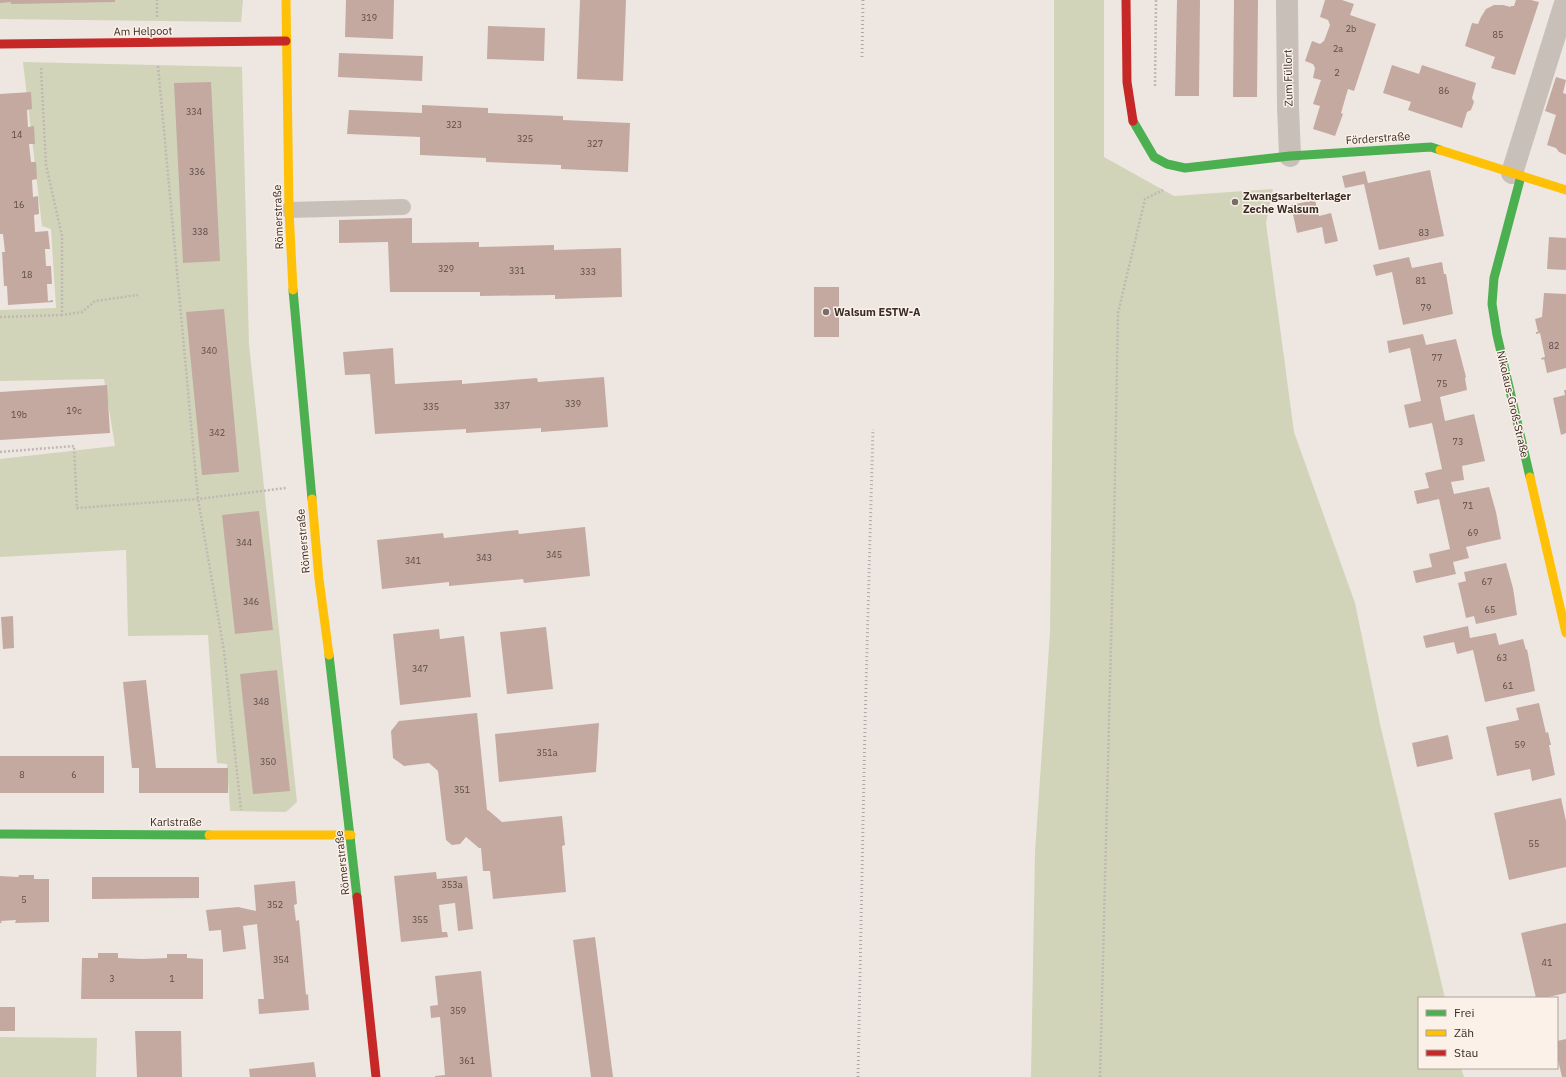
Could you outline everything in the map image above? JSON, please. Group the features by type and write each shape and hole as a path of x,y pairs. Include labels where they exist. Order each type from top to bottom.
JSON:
{"street":[{"name":"Römerstraße","path":"286,0 289,210 294,295 319,579 352,835 376,1077"},
{"path":"1126,0 1127,82 1133,124 1154,157 1167,164"},
{"name":"Zum Füllort","path":"1287,0 1290,156"},
{"name":"Nikolaus-Groß-Straße","path":"1566,0 1517,174 1494,278 1492,304 1497,335 1566,633"},
{"name":"Am Helpoot","path":"0,44 286,41"},
{"name":"Förderstraße","path":"1167,164 1185,168 1290,156 1432,147 1566,190"},
{"name":"Karlstraße","path":"0,834 352,835"}],"lane":[{"path":"289,210 403,207"}],"path":[{"path":"157,0 156,42 198,499 224,651 244,835"},
{"path":"1155,94 1156,0"},
{"path":"40,44 46,165 62,236 62,315"},
{"path":"1100,1077 1118,313 1145,198 1168,187 1167,164"},
{"path":"0,317 62,315 82,312 95,302 138,295"},
{"path":"0,452 74,446 77,508 198,499 310,484"}],"green space":[{"path":"0,0 243,0 241,22 0,19"},
{"path":"1054,0 1104,0 1104,157 1174,196 1273,189 1266,223 1294,432 1355,603 1380,724 1445,997 1418,997 1418,1069 1461,1069 1464,1077 1031,1077 1035,852 1050,632 1054,282"},
{"path":"23,62 242,67 249,344 297,802 286,812 230,811 227,764 217,763 208,635 128,636 126,550 0,557 0,459 115,446 104,379 0,381 0,310 56,308 51,229 42,226"},
{"path":"0,1037 97,1038 96,1077 0,1077"}],"building":[{"path":"0,0 115,0 115,2 11,4 11,2 0,3"},
{"path":"346,0 394,0 393,39 345,37"},
{"path":"580,0 626,0 623,81 577,79"},
{"path":"1177,0 1200,0 1199,96 1175,96"},
{"path":"1234,0 1258,0 1257,97 1233,97"},
{"path":"1325,0 1342,0 1354,4 1350,15 1376,24 1354,91 1348,89 1341,113 1343,114 1335,136 1313,129 1320,106 1313,104 1321,80 1313,78 1315,68 1313,64 1305,61 1312,41 1320,44 1324,41 1330,25 1328,20 1320,17"},
{"path":"1516,0 1531,0 1539,2 1515,75 1491,68 1495,57 1465,46 1472,23 1478,24 1486,9 1494,5 1511,7 1514,6"},
{"path":"488,26 545,28 544,61 487,59"},
{"path":"339,53 423,56 422,81 338,77"},
{"path":"1392,65 1419,74 1422,65 1476,83 1472,98 1474,102 1471,110 1467,112 1462,128 1408,110 1411,102 1383,93"},
{"path":"1556,77 1566,80 1563,93 1566,94 1566,155 1559,152 1556,148 1547,145 1556,115 1545,111"},
{"path":"211,82 220,261 183,263 174,83"},
{"path":"31,92 32,109 27,110 28,127 34,126 35,144 29,144 31,162 36,162 37,179 32,180 33,197 38,196 39,214 34,215 35,232 48,231 50,249 45,249 46,266 51,266 52,284 47,284 48,301 53,300 53,302 8,305 7,286 4,286 2,252 5,252 3,234 0,234 0,94"},
{"path":"422,105 488,108 488,113 563,116 563,120 630,123 628,172 561,169 561,165 486,162 486,158 420,155 420,137 347,134 349,110 422,113"},
{"path":"1430,170 1444,236 1379,250 1364,184 1345,188 1342,176 1365,171 1368,183"},
{"path":"1315,200 1319,216 1331,213 1338,241 1325,244 1322,227 1297,233 1291,205"},
{"path":"412,218 412,243 479,242 479,247 554,245 554,250 621,248 622,297 555,299 555,295 480,296 480,292 390,292 388,242 339,243 339,220"},
{"path":"1549,237 1566,238 1566,270 1547,269"},
{"path":"1409,257 1412,268 1442,262 1444,274 1446,274 1453,314 1403,325 1392,272 1376,276 1373,265"},
{"name":"Walsum ESTW-A","path":"814,287 839,287 839,337 814,337"},
{"path":"1544,293 1566,294 1566,368 1547,373 1544,359 1542,360 1541,358 1545,357 1540,333 1536,334 1536,332 1538,332 1535,319 1542,317"},
{"path":"224,309 239,472 202,475 186,312"},
{"path":"1423,334 1426,345 1456,339 1466,377 1467,390 1436,398 1440,397 1445,421 1474,414 1485,461 1462,466 1464,480 1451,482 1454,494 1489,487 1501,539 1466,547 1469,558 1453,562 1456,574 1416,583 1413,571 1432,567 1429,554 1450,549 1439,499 1417,504 1414,491 1429,488 1425,473 1442,469 1432,423 1409,428 1404,405 1421,401 1410,348 1389,353 1387,341"},
{"path":"393,348 395,384 462,380 462,384 537,378 538,382 604,377 608,427 541,432 541,428 466,433 466,429 375,434 370,374 345,375 343,352"},
{"path":"107,385 110,433 0,440 0,392"},
{"path":"1564,390 1566,390 1566,433 1561,435 1553,398 1565,395"},
{"path":"259,511 273,630 235,634 222,515"},
{"path":"585,527 590,576 524,583 523,579 449,586 449,582 382,589 377,540 443,533 444,538 518,530 519,534"},
{"path":"1506,563 1513,588 1517,615 1476,624 1474,616 1466,618 1458,583 1466,581 1464,572"},
{"path":"13,616 14,648 3,649 1,617"},
{"path":"1468,626 1470,638 1496,633 1499,645 1523,639 1526,650 1527,649 1535,691 1485,702 1473,650 1457,654 1454,642 1426,648 1423,636"},
{"path":"546,627 553,689 507,694 500,632"},
{"path":"439,629 440,639 464,636 471,697 400,705 393,634"},
{"path":"277,670 290,791 253,794 240,674"},
{"path":"146,680 156,768 228,768 228,793 139,793 139,768 132,768 123,682"},
{"path":"1539,703 1546,733 1548,732 1551,745 1549,745 1555,775 1532,781 1530,769 1497,776 1486,727 1519,720 1516,708"},
{"path":"477,713 487,810 502,822 562,816 565,845 562,846 566,892 493,899 490,871 483,871 481,848 466,837 460,844 452,845 446,840 438,771 429,763 404,766 393,758 391,731 399,721"},
{"path":"599,723 596,772 499,782 495,734"},
{"path":"1448,735 1453,759 1417,767 1412,743"},
{"path":"0,756 104,756 104,793 0,793"},
{"path":"1561,798 1566,821 1566,867 1509,880 1494,813"},
{"path":"436,872 437,879 467,876 473,929 458,931 455,903 439,905 442,932 447,932 448,937 401,942 394,876"},
{"path":"19,875 34,875 34,879 49,879 49,922 15,923 16,920 1,921 2,923 0,923 0,876 18,877"},
{"path":"92,877 199,877 199,898 92,899"},
{"path":"295,881 297,904 294,905 296,921 299,920 306,995 308,994 309,1010 259,1014 258,999 264,999 257,924 243,926 246,949 223,952 221,930 209,931 206,910 238,907 256,911 254,885"},
{"path":"1566,923 1566,993 1548,997 1536,997 1521,933"},
{"path":"595,937 613,1077 591,1077 573,940"},
{"path":"98,953 118,953 118,958 142,959 167,958 167,954 187,954 187,958 203,959 203,999 81,999 82,958 98,958"},
{"path":"481,971 492,1077 435,1077 445,1075 440,1017 431,1018 430,1006 438,1005 435,976"},
{"path":"0,1007 15,1007 15,1031 0,1031"},
{"path":"135,1031 181,1031 182,1077 137,1077"},
{"path":"1566,1039 1566,1077 1562,1077 1558,1060 1558,1041"},
{"path":"314,1062 316,1077 250,1077 249,1069"}],"railway":[{"path":"862,57 863,0"},
{"path":"858,1077 873,429"}],"traffic: fast":[{"path":"1133,121 1154,157 1167,164 1185,168 1290,156 1431,147 1440,150"},
{"path":"1521,176 1494,278 1492,304 1497,335 1530,477"},
{"path":"293,290 312,499"},
{"path":"329,655 357,897"},
{"path":"0,834 209,835"}],"traffic: slow":[{"path":"286,0 289,210 293,290"},
{"path":"1440,150 1566,190"},
{"path":"1530,477 1566,633"},
{"path":"312,499 319,579 329,655"},
{"path":"209,835 351,835"}],"traffic: jam":[{"path":"1126,0 1127,82 1133,121"},
{"path":"0,44 286,41"},
{"path":"357,897 376,1077"}],"place":[{"name":"Zwangsarbeiterlager Zeche Walsum","path":"1235,202"},
{"name":"Walsum ESTW-A","path":"826,312"}]}
